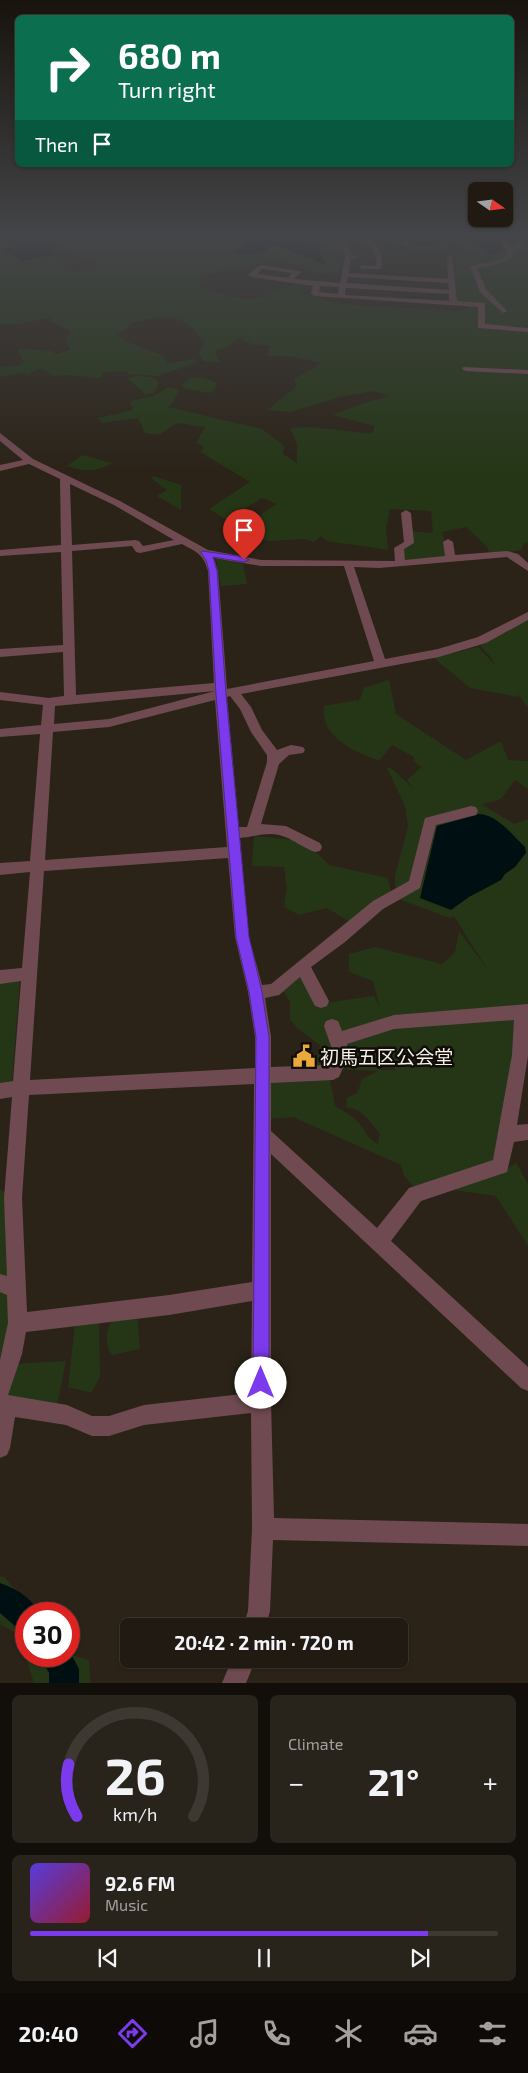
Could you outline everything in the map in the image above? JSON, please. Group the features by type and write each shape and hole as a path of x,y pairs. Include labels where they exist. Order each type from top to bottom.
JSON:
{"street":[{"path":"482,315 481,326 528,330"},
{"path":"466,369 528,372"},
{"path":"0,436 30,461 117,503 205,553 261,563 315,562 379,565 507,554 514,556 528,568"},
{"path":"0,468 30,461"},
{"path":"66,478 70,700"},
{"path":"400,563 399,548 409,543 406,513"},
{"path":"0,553 136,543 140,550 181,541"},
{"path":"448,542 451,560"},
{"path":"205,553 210,559 213,571 225,691 233,833 242,937 256,992 263,1037 261,1402 263,1529 259,1611 257,1618"},
{"path":"348,564 381,664"},
{"path":"0,733 109,723 225,691 461,648 482,640 528,615"},
{"path":"0,653 68,648"},
{"path":"0,696 49,702 225,691 246,707 257,732 273,754 273,762 252,832 233,833"},
{"path":"0,1448 2,1400 18,1323 8,1285 28,974 49,702"},
{"path":"273,762 284,750 299,750"},
{"path":"256,992 274,990 378,905 415,884 430,822 471,811"},
{"path":"253,829 281,830 315,847"},
{"path":"0,869 235,852"},
{"path":"298,970 306,972 321,1001"},
{"path":"0,977 28,974"},
{"path":"0,1091 21,1088 334,1072 340,1060 341,1045 335,1033 394,1022 525,1011 508,1135 501,1166 414,1194 379,1241"},
{"path":"508,1135 528,1132"},
{"path":"262,1134 528,1381"},
{"path":"18,1323 169,1305 262,1290"},
{"path":"2,1400 67,1415 92,1426 109,1426 144,1415 261,1402"},
{"path":"263,1529 528,1535"},
{"path":"234,1683 240,1668"}],"green space":[{"path":"0,315 528,315 528,542 524,543 521,550 491,555 486,546 466,527 442,532 450,560 400,563 399,548 410,544 409,531 433,533 431,511 390,509 386,528 388,550 327,541 321,536 314,542 305,539 270,541 240,536 238,531 246,526 240,528 277,504 262,498 227,520 209,509 250,482 200,452 204,447 196,443 205,427 177,423 159,435 145,433 138,418 102,423 98,418 133,410 130,401 154,396 168,387 179,389 174,401 168,407 262,429 284,446 283,454 297,463 297,444 290,428 312,427 372,434 375,426 333,415 389,396 374,391 340,397 290,412 267,410 296,386 294,379 322,363 295,357 268,356 269,346 260,344 258,346 237,338 228,347 215,351 220,362 203,361 199,354 205,340 202,340 186,323 170,317 153,318 130,323 127,329 116,334 132,344 160,354 168,363 195,359 198,362 158,376 128,374 126,371 104,372 100,378 67,375 52,376 41,368 25,376 25,372 0,377 0,364 1,367 20,365 24,362 18,351 19,349 51,351 56,354 70,350 66,339 71,331 50,321 50,317 19,324 0,324"},
{"path":"138,376 150,377 158,381 158,387 153,393 146,395 127,378"},
{"path":"193,377 204,378 217,383 212,393 185,389 181,385"},
{"path":"82,455 112,463 90,470 67,466"},
{"path":"153,476 181,485 181,510 157,496 167,490 151,478"},
{"path":"216,558 243,564 247,584 221,586"},
{"path":"528,620 528,708 515,690 519,697 470,688 434,658 478,647 496,666 490,656 480,646"},
{"path":"389,680 396,714 466,760 501,741 508,760 528,761 528,789 515,780 501,799 480,805 514,824 528,819 528,1008 522,1009 510,1006 522,1012 501,1166 416,1190 404,1175 401,1165 293,1117 267,1119 269,1076 330,1079 335,1106 357,1120 369,1138 378,1144 380,1134 369,1120 362,1113 346,1107 347,1098 357,1093 362,1079 378,1071 340,1069 336,1061 315,1071 320,1045 297,1028 290,1019 290,1001 282,990 300,975 318,1004 374,996 380,1008 373,981 349,972 349,954 375,947 442,964 455,952 459,931 489,972 454,916 450,918 396,898 395,876 408,826 405,806 387,768 391,768 414,789 407,780 421,767 414,762 414,757 392,745 379,761 350,748 333,735 324,717 324,706 358,700 355,705 360,699 364,688","holes":["391,1048 395,1070 379,1070 375,1049"]},
{"path":"254,836 294,840 317,853 329,865 388,878 391,893 355,925 327,908 299,915 284,907 287,888 284,867 252,866"},
{"path":"20,980 12,1081 0,1083 0,982"},
{"path":"516,1163 528,1184 528,1246 496,1196 454,1190 505,1170"},
{"path":"0,1190 5,1192 10,1343 0,1372"},
{"path":"137,1314 140,1349 112,1355 109,1351 107,1338 108,1328 112,1320"},
{"path":"99,1322 100,1377 91,1393 68,1387 75,1324"},
{"path":"66,1361 57,1405 4,1397 12,1364"},
{"path":"0,1576 5,1578 25,1602 15,1602 15,1633 0,1624"},
{"path":"80,1657 89,1660 90,1683 34,1683 29,1667 80,1667"}],"shaded area":[{"path":"479,814 486,815 504,826 525,847 526,853 501,880 469,897 451,910 420,898 437,826"}],"waterway":[{"path":"0,1597 15,1605"},
{"path":"63,1667 64,1683"}],"place":[{"name":"初馬五区公会堂","path":"304,1056"}],"route":[{"path":"244,560 205,553 210,559 213,571 221,694 242,937 256,992 263,1037 261,1383"}]}
